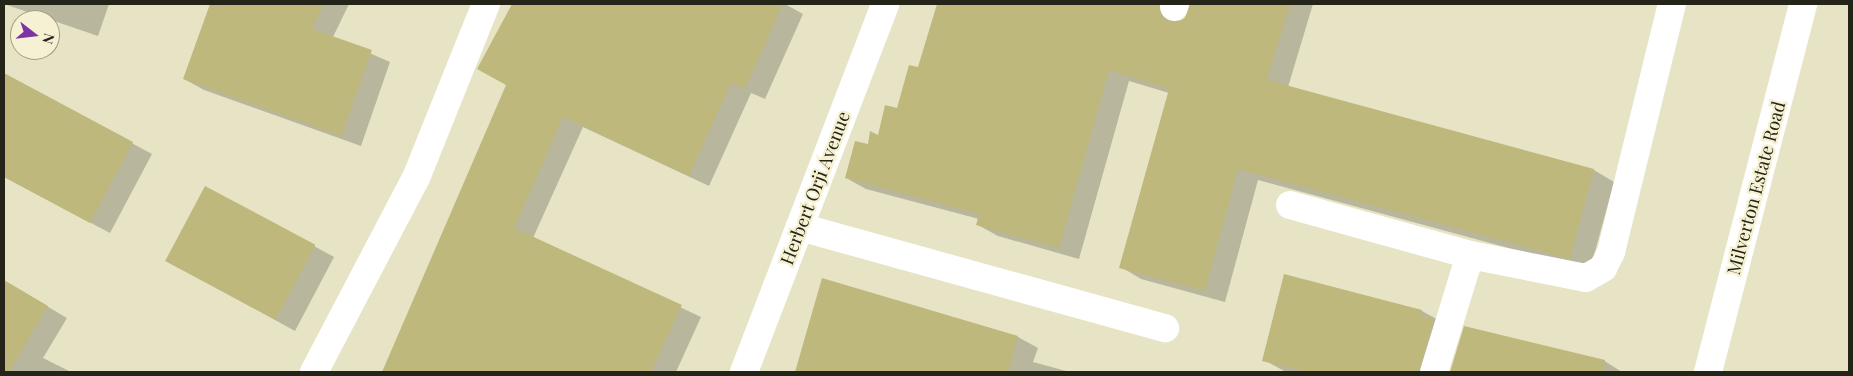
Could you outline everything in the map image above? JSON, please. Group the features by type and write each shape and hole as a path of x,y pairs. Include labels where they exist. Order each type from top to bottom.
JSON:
{"street":[{"path":"314,372 416,178 486,4"},
{"name":"Herbert Orji Avenue","path":"744,372 885,4"},
{"path":"1290,205 1470,255 1586,278 1603,268 1611,252 1672,4"},
{"name":"Milverton Estate Road","path":"1708,372 1803,4"},
{"path":"800,227 1165,328"},
{"path":"1434,372 1470,255"}],"building":[{"path":"210,4 324,4 312,29 372,50 341,136 183,79"},
{"path":"512,4 783,4 745,89 731,83 689,176 563,117 514,228 682,305 651,372 382,372 506,85 477,69"},
{"path":"937,4 1159,4 1163,18 1177,22 1185,18 1190,4 1290,4 1267,80 1594,169 1570,259 1238,169 1205,291 1119,268 1169,89 1109,70 1059,248 976,225 979,214 845,178 855,141 868,144 870,131 878,135 885,105 897,108 909,65 918,67"},
{"path":"4,73 133,142 90,223 4,177"},
{"path":"205,186 315,245 275,320 165,261"},
{"path":"1284,274 1422,310 1421,316 1434,319 1419,372 1308,372 1262,361"},
{"path":"822,278 1018,336 1008,372 795,372"},
{"path":"4,280 48,306 9,372 4,372"},
{"path":"1464,326 1605,360 1603,372 1450,372"}]}
